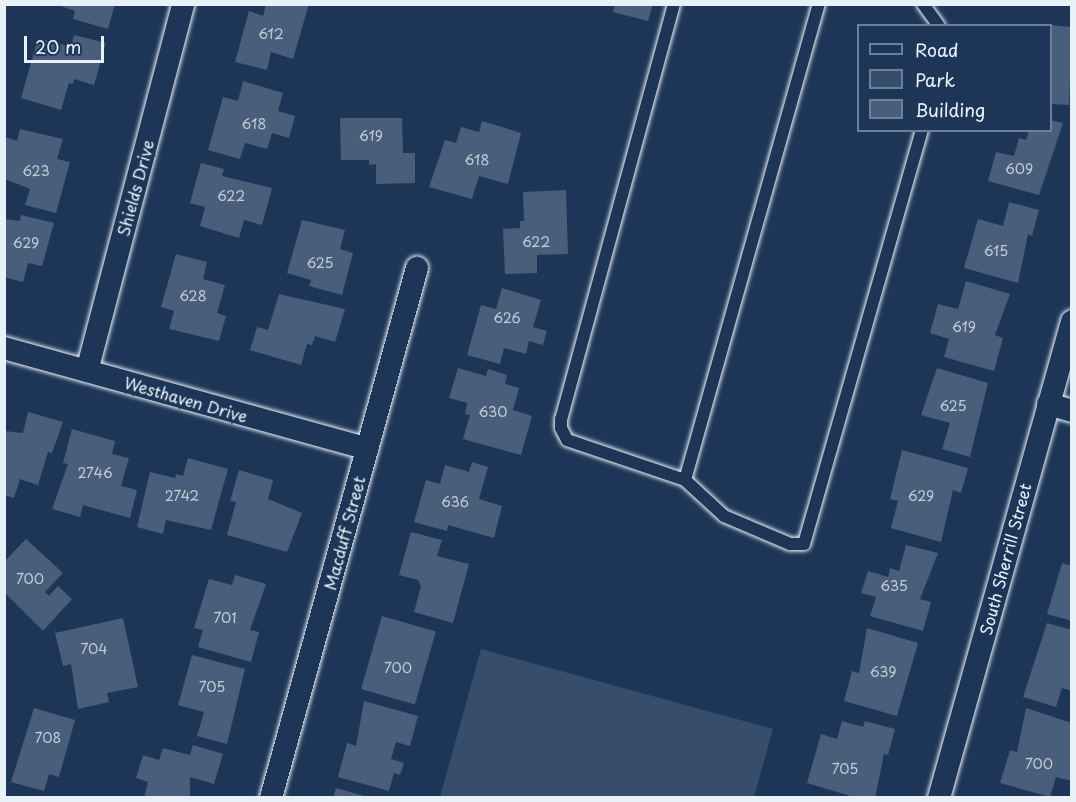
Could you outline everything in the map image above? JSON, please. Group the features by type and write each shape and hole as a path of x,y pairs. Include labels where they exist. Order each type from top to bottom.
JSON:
{"street":[{"name":"Shields Drive","path":"87,371 183,4"},
{"name":"Macduff Street","path":"271,798 417,268"},
{"name":"South Sherrill Street","path":"939,798 1071,321"},
{"name":"Westhaven Drive","path":"4,348 367,449"},
{"path":"1048,404 1071,411"}],"lane":[{"path":"674,4 561,428 567,440 685,480 724,516 790,544 804,544 808,540 921,132"},
{"path":"685,480 819,4"},
{"path":"923,4 938,24"}],"green space":[{"path":"481,649 773,729 754,797 440,797"}],"building":[{"path":"55,4 115,4 108,29 73,19 75,11"},
{"path":"266,4 309,4 293,59 271,52 267,70 235,62 249,11 263,16"},
{"path":"615,4 653,4 648,21 613,12"},
{"path":"1052,25 1072,27 1069,105 1052,104"},
{"path":"74,35 106,43 94,85 74,79 73,84 69,83 61,110 21,98 38,38 71,47"},
{"path":"243,81 283,93 278,111 295,116 289,138 272,133 267,149 245,143 240,159 208,150 223,97 238,101"},
{"path":"340,118 402,118 403,153 415,153 415,183 376,184 376,164 369,165 369,160 341,160"},
{"path":"1052,120 1063,123 1039,195 988,181 996,152 1014,156 1019,138 1026,140 1028,132 1052,132"},
{"path":"482,121 521,133 508,184 479,176 472,199 429,187 445,140 456,143 461,127 479,132"},
{"path":"20,129 63,139 57,159 70,162 56,213 25,205 30,189 5,179 5,137 17,141"},
{"path":"201,163 224,169 222,176 272,188 262,225 244,220 239,238 200,226 205,207 190,203"},
{"path":"566,190 568,254 537,255 537,273 505,274 503,229 520,228 520,221 524,221 523,192"},
{"path":"1009,202 1039,210 1032,236 1028,234 1018,283 964,268 978,219 1003,226"},
{"path":"21,215 54,223 42,266 28,263 23,282 4,277 4,219 20,221"},
{"path":"302,220 345,230 340,249 353,253 342,295 309,286 311,280 287,273"},
{"path":"176,254 207,262 203,279 225,285 217,313 226,316 219,341 169,329 174,311 161,307"},
{"path":"966,281 1010,294 995,335 1003,338 994,371 944,357 949,339 930,333 938,304 958,309"},
{"path":"502,288 541,300 533,327 547,331 543,345 529,341 526,354 504,348 500,364 467,355 481,305 496,309"},
{"path":"279,294 345,309 335,342 315,336 312,345 307,344 301,365 250,350 257,327 268,330"},
{"path":"458,368 486,376 488,369 507,375 505,384 519,388 513,410 532,416 521,455 463,439 470,415 465,414 467,403 449,398"},
{"path":"937,368 988,383 970,457 942,449 950,423 921,415"},
{"path":"28,412 63,422 52,453 48,452 38,485 20,479 14,498 4,495 4,431 23,433"},
{"path":"72,429 115,441 112,454 129,458 121,486 137,490 130,518 83,505 80,517 52,509 68,464 63,463"},
{"path":"902,450 968,468 961,493 953,490 941,542 891,528 898,501 890,499"},
{"path":"188,458 228,469 211,530 166,520 163,534 137,527 150,472 175,478 176,474 183,476"},
{"path":"472,462 488,467 479,499 502,506 494,538 448,525 447,531 414,522 426,480 440,484 445,465 469,472"},
{"path":"239,470 273,480 268,499 302,513 287,552 227,535 236,502 230,501"},
{"path":"411,532 442,540 437,556 469,564 453,623 414,612 421,586 418,580 399,575"},
{"path":"26,539 63,573 45,592 49,596 58,586 72,599 43,631 4,592 4,562"},
{"path":"906,545 938,553 920,599 931,602 923,631 870,616 876,597 861,593 868,571 888,577 890,568 899,571"},
{"path":"1062,563 1072,566 1072,621 1047,614"},
{"path":"235,575 266,584 250,630 259,632 251,662 198,647 203,630 194,628 209,579 232,585"},
{"path":"382,616 436,631 415,704 361,689"},
{"path":"123,618 138,687 107,693 109,702 78,709 71,664 63,666 55,633"},
{"path":"1047,623 1072,630 1072,691 1062,688 1056,707 1023,697"},
{"path":"867,628 918,643 897,716 844,701 852,671 859,673"},
{"path":"192,655 245,669 227,744 197,736 204,712 178,705"},
{"path":"364,701 418,716 410,746 396,742 391,759 404,763 400,775 394,773 389,791 338,777 347,743 356,746"},
{"path":"34,708 75,720 59,777 49,774 44,791 11,782"},
{"path":"1026,708 1072,723 1072,781 1056,777 1050,797 1000,783 1010,750 1017,752"},
{"path":"842,721 863,727 865,721 895,729 888,755 884,754 875,798 857,798 807,783 821,734 837,739"},
{"path":"193,745 223,754 214,784 190,777 190,798 144,798 148,782 136,778 143,755 159,760 163,748 190,755"},
{"path":"336,788 368,797 368,798 333,798"}]}
